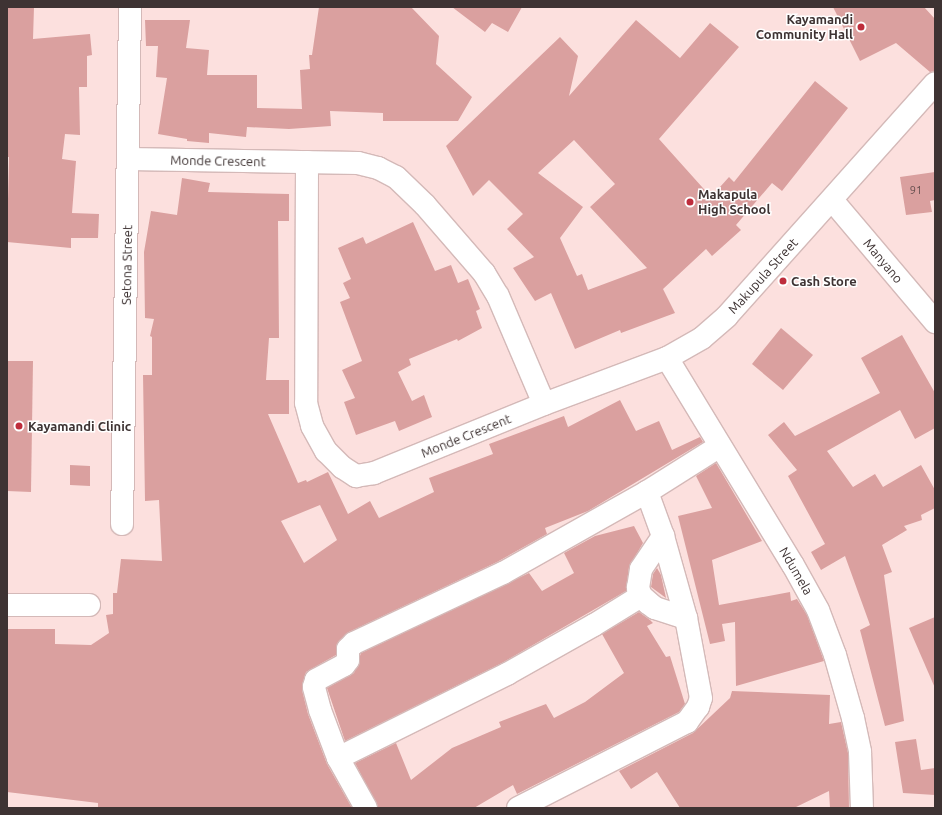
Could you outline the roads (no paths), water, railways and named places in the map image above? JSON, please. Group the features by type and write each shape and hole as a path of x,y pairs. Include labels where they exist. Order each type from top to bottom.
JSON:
{"street":[{"name":"Setona Street","path":"122,524 129,159 130,7"},
{"name":"Makupula Street","path":"544,404 667,358 691,345 722,321 832,200 935,83"},
{"name":"Monde Crescent","path":"129,159 307,162 358,163 378,168 396,177 425,205 484,273 498,296 544,404 374,473 356,476 342,467 326,451 312,426 306,403 307,162"},
{"name":"Manyano","path":"832,200 935,322"},
{"name":"Ndumela","path":"667,358 793,565 818,610 835,655 860,752 862,808"},
{"path":"366,808 338,758 314,687 320,677 347,662 350,646 503,573 647,492 720,446"},
{"path":"518,808 687,722 694,715 701,698 686,618 663,536 647,492"},
{"path":"663,536 641,569 638,588 648,602 686,618"},
{"path":"338,758 507,674 594,625 648,602"},
{"path":"7,606 89,605"}],"place":[{"name":"Kayamandi Community Hall","path":"861,27"},
{"name":"Makapula High School","path":"690,202"},
{"name":"Cash Store","path":"783,281"},
{"name":"Kayamandi Clinic","path":"19,426"}]}
